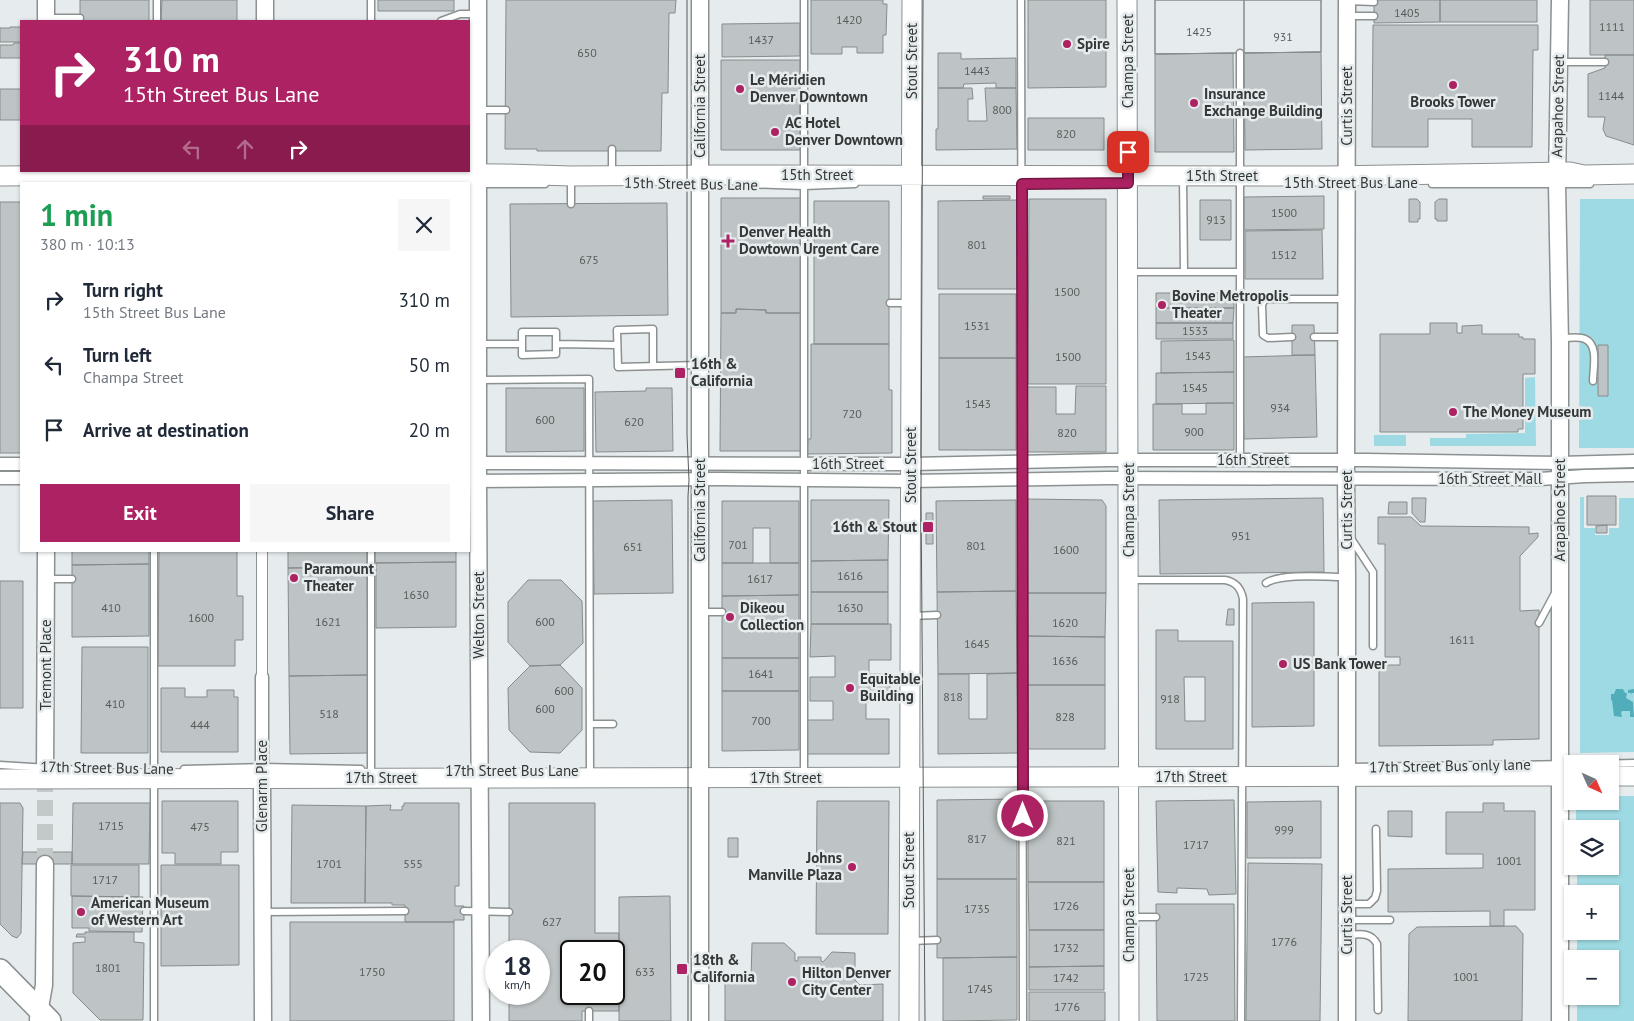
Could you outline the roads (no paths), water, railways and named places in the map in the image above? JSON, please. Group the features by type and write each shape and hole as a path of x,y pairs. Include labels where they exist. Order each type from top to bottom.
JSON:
{"main road":[{"name":"Stout Street","path":"909,1021 912,0"},
{"name":"Champa Street","path":"1127,0 1130,182 1128,272 1129,1021"},
{"name":"15th Street","path":"0,176 370,174 475,181 571,182 612,176 698,181 1130,182 1183,179 1240,179 1347,182 1557,178 1570,172 1584,175 1634,174"},
{"name":"17th Street","path":"0,779 45,773 154,772 374,772 480,775 804,771 1564,770"},
{"path":"1619,776 1634,776"},
{"path":"0,970 43,1017"}],"street":[{"path":"46,0 46,19"},
{"path":"265,0 265,20"},
{"name":"California Street","path":"700,0 698,181 701,480 700,1021"},
{"name":"Arapahoe Street","path":"1560,0 1557,178 1560,339 1560,586 1566,755"},
{"name":"Curtis Street","path":"1347,6 1347,577 1344,770 1347,1021"},
{"name":"Welton Street","path":"478,7 475,274 479,380 473,480 480,775 481,1021"},
{"name":"16th Street","path":"474,463 804,464 1021,480 1240,460 1347,460"},
{"name":"16th Street Mall","path":"1347,460 1634,475"},
{"name":"16th Street Mall","path":"1346,479 1560,470 1634,461"},
{"name":"16th Street","path":"473,480 804,480 1022,462 1346,479"},
{"path":"0,464 20,464"},
{"path":"0,478 20,478"},
{"name":"Tremont Place","path":"45,773 46,552"},
{"name":"Glenarm Place","path":"262,552 263,1021"},
{"name":"Arapahoe Street","path":"1560,1021 1565,810"},
{"path":"43,1017 45,864"}],"lane":[{"path":"157,0 157,20"},
{"path":"371,0 371,20"},
{"path":"804,0 804,771"},
{"path":"1021,0 1023,1021"},
{"path":"1347,6 1374,2"},
{"path":"1347,6 1374,16"},
{"path":"444,20 478,7"},
{"path":"46,19 80,18"},
{"path":"1240,53 1240,460"},
{"path":"1560,62 1605,62"},
{"path":"478,110 506,110"},
{"path":"612,150 612,176"},
{"name":"15th Street Bus Lane","path":"1428,184 1557,178 1594,184"},
{"path":"1183,179 1184,272"},
{"name":"15th Street Bus Lane","path":"1240,179 1313,183"},
{"path":"475,181 552,184"},
{"name":"15th Street Bus Lane","path":"670,183 698,181"},
{"name":"15th Street Bus Lane","path":"738,184 804,181 864,184"},
{"path":"571,182 571,204"},
{"path":"1128,272 1240,272"},
{"path":"1292,337 1268,338 1263,334 1262,305 1264,301 1347,299"},
{"path":"890,303 911,303"},
{"path":"653,366 653,329 617,330 618,367 700,365"},
{"path":"522,332 556,332 556,344 556,354 522,355 522,332"},
{"path":"1314,337 1347,337"},
{"path":"1560,339 1582,338 1590,343 1594,351 1593,381"},
{"path":"478,344 522,344"},
{"path":"556,344 618,345"},
{"path":"479,380 589,379 590,774"},
{"path":"1347,532 1373,572 1373,646"},
{"path":"154,552 154,1021"},
{"path":"371,552 374,772"},
{"path":"1266,583 1288,578 1347,577"},
{"path":"46,579 72,579"},
{"path":"1129,580 1225,580 1234,583 1241,590 1243,599 1241,1021"},
{"path":"1538,623 1560,586"},
{"path":"700,612 722,612"},
{"path":"910,616 937,615"},
{"path":"590,724 613,724"},
{"path":"1619,763 1634,763"},
{"name":"17th Street Bus Lane","path":"0,766 45,773 92,770"},
{"name":"17th Street Bus Lane","path":"174,770 262,773"},
{"name":"17th Street Bus Lane","path":"590,774 654,770"},
{"name":"17th Street Bus Lane","path":"440,771 480,775"},
{"path":"1347,920 1375,898 1377,890 1376,829"},
{"path":"262,912 405,911"},
{"path":"464,911 509,912"},
{"path":"1129,916 1156,917"},
{"path":"1347,920 1390,920"},
{"path":"1347,920 1375,940 1378,1010"},
{"path":"909,941 937,940"},
{"path":"589,1011 589,1021"}],"tunnel":[{"path":"45,779 45,864"}],"tram line":[{"path":"687,0 687,435 689,480 688,1021"},
{"path":"923,0 921,495 925,1021"}],"place":[{"name":"Spire","path":"1067,44"},
{"name":"Brooks Tower","path":"1453,85"},
{"name":"Le Méridien Denver Downtown","path":"740,89"},
{"name":"Insurance Exchange Building","path":"1194,103"},
{"name":"AC Hotel Denver Downtown","path":"775,132"},
{"name":"Denver Health Dowtown Urgent Care","path":"728,241"},
{"name":"Bovine Metropolis Theater","path":"1162,305"},
{"name":"16th & California","path":"680,373"},
{"name":"The Money Museum","path":"1453,412"},
{"name":"16th & Stout","path":"928,527"},
{"name":"Paramount Theater","path":"294,578"},
{"name":"Dikeou Collection","path":"730,617"},
{"name":"US Bank Tower","path":"1283,664"},
{"name":"Equitable Building","path":"850,688"},
{"name":"Johns Manville Plaza","path":"852,867"},
{"name":"American Museum of Western Art","path":"81,912"},
{"name":"18th & California","path":"682,969"},
{"name":"Hilton Denver City Center","path":"792,982"}]}
